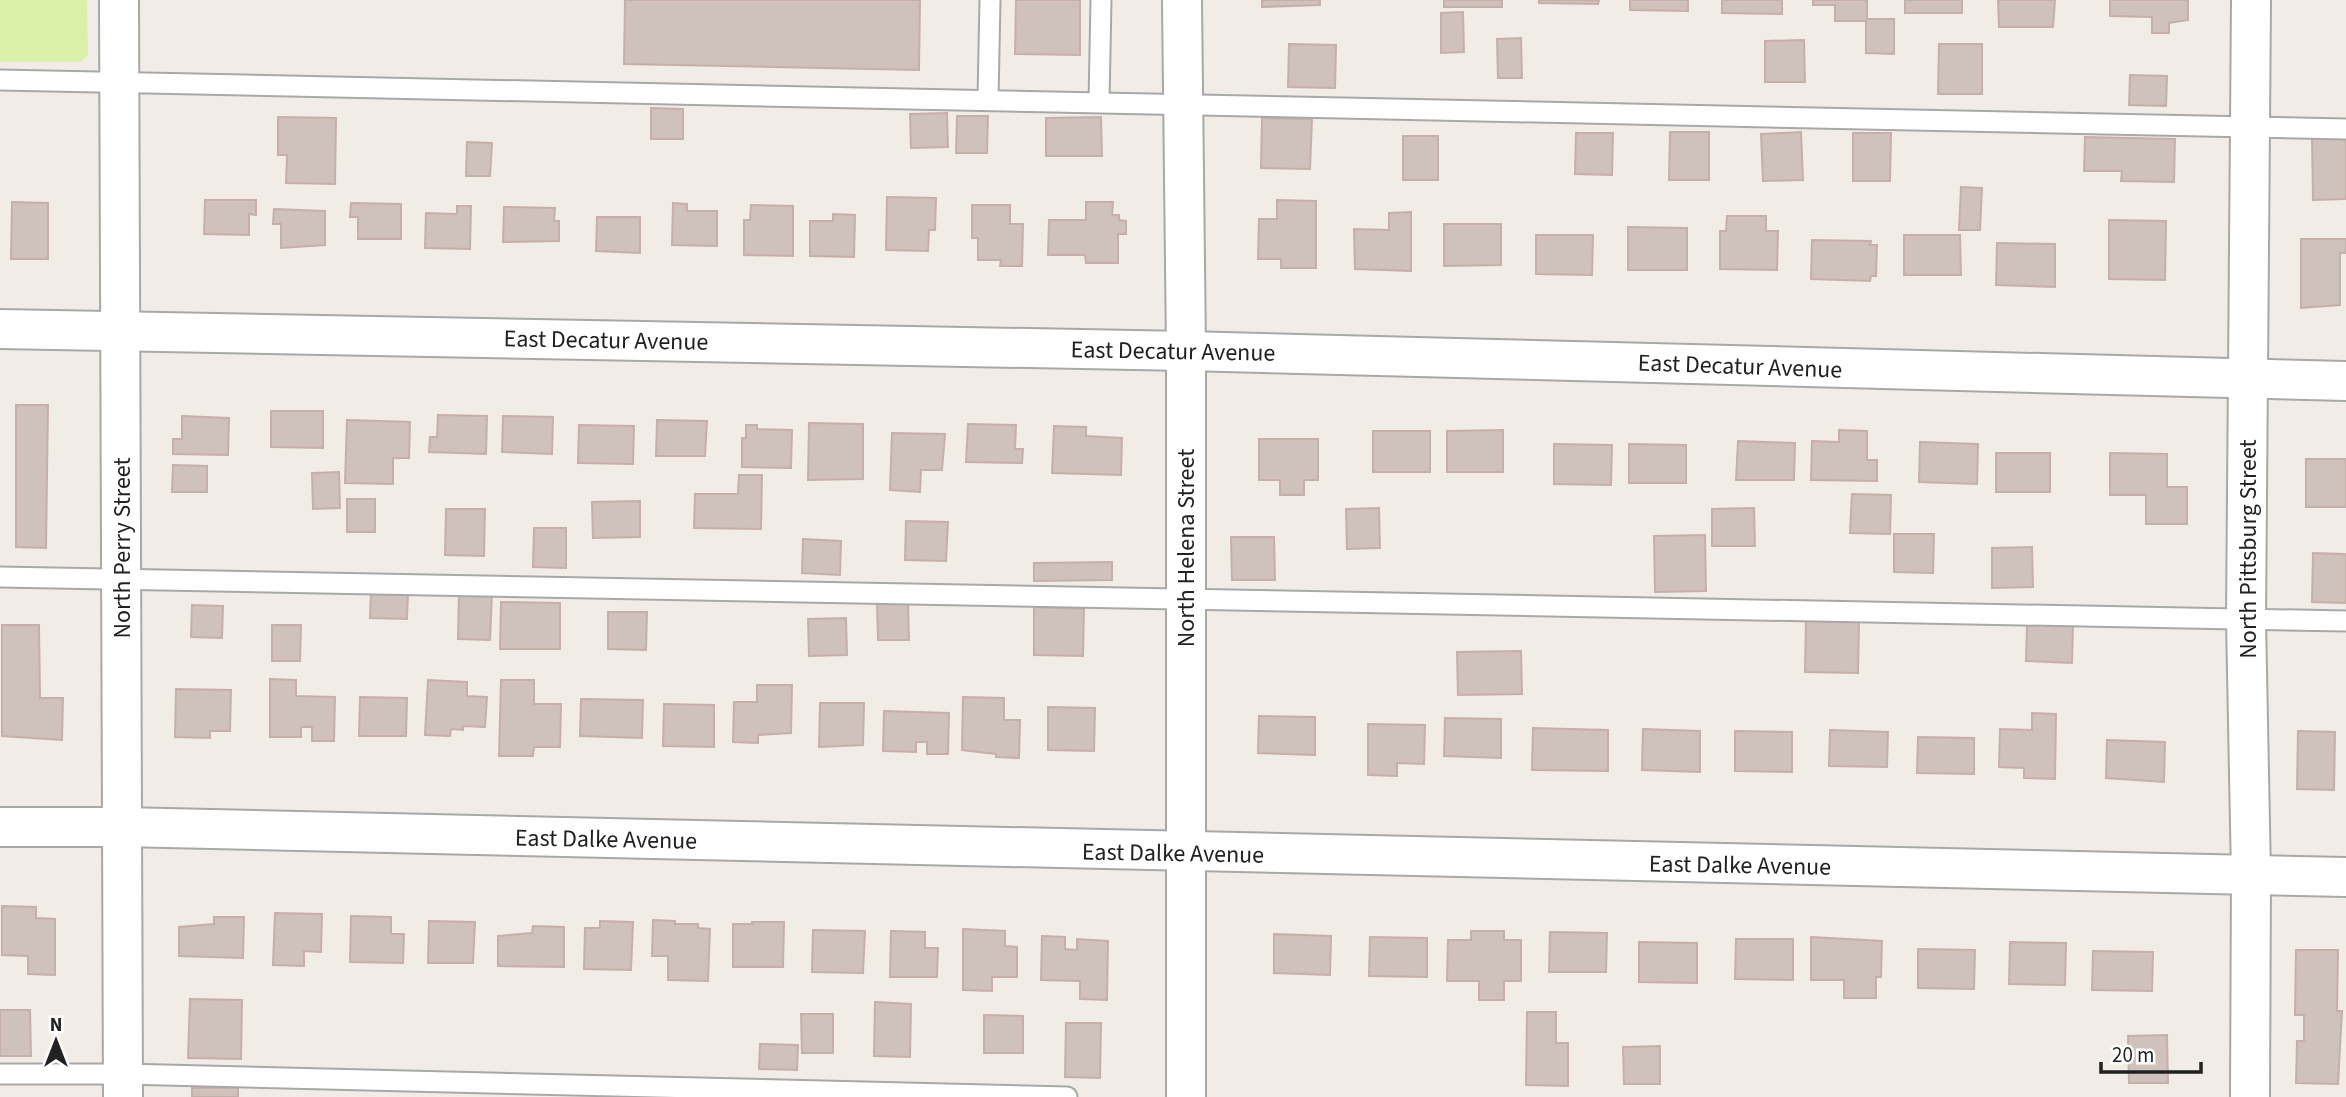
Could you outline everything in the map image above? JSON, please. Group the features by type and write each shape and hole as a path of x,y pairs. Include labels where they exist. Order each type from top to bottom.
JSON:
{"street":[{"name":"North Perry Street","path":"119,0 123,330 123,1085"},
{"name":"North Helena Street","path":"1182,0 1186,351 1186,1097"},
{"name":"North Pittsburg Street","path":"2250,1097 2251,875 2246,620 2251,0"},
{"name":"East Decatur Avenue","path":"0,329 1186,351 2346,381"},
{"name":"East Dalke Avenue","path":"0,827 122,827 2346,877"}],"lane":[{"path":"988,99 990,0"},
{"path":"1099,102 1101,0"},
{"path":"0,80 120,80 2346,129"},
{"path":"0,577 122,577 1186,601 2346,621"},
{"path":"0,1074 123,1085 1067,1097"}],"green space":[{"path":"0,0 87,0 88,56 80,62 0,62"}],"building":[{"path":"625,0 920,0 919,70 624,64"},
{"path":"1016,0 1080,0 1080,55 1015,54"},
{"path":"1262,0 1320,0 1320,5 1262,7"},
{"path":"1444,0 1502,0 1502,7 1444,7"},
{"path":"1539,0 1599,0 1598,4 1539,3"},
{"path":"1630,0 1688,0 1688,11 1630,10"},
{"path":"1722,0 1782,0 1782,14 1722,13"},
{"path":"1813,0 1867,0 1867,19 1894,19 1894,54 1866,53 1866,21 1835,21 1835,5 1813,5"},
{"path":"1905,0 1962,0 1962,13 1905,13"},
{"path":"1998,0 2055,0 2053,27 1999,27"},
{"path":"2110,0 2188,0 2188,20 2169,23 2169,33 2152,33 2152,17 2110,16"},
{"path":"1463,12 1464,52 1441,53 1441,13"},
{"path":"1521,38 1522,78 1498,78 1497,39"},
{"path":"1804,40 1805,82 1765,82 1765,41"},
{"path":"1289,44 1336,45 1335,88 1288,87"},
{"path":"1939,44 1982,44 1982,94 1938,94"},
{"path":"2130,75 2167,76 2166,106 2129,105"},
{"path":"651,108 683,109 683,139 651,139"},
{"path":"947,113 948,147 911,148 910,114"},
{"path":"957,116 988,116 987,153 956,153"},
{"path":"278,117 336,118 335,184 286,183 287,155 278,155"},
{"path":"1101,117 1102,156 1046,156 1046,118"},
{"path":"1262,118 1312,119 1310,169 1261,168"},
{"path":"1670,132 1709,132 1709,180 1669,180"},
{"path":"1801,132 1803,180 1763,181 1761,134"},
{"path":"1576,133 1613,133 1612,175 1575,174"},
{"path":"1853,133 1891,133 1890,181 1853,181"},
{"path":"1403,136 1438,136 1438,180 1403,180"},
{"path":"2346,136 2346,199 2313,200 2312,137"},
{"path":"2085,137 2175,139 2174,182 2121,181 2122,171 2084,171"},
{"path":"467,142 492,143 490,176 466,176"},
{"path":"1961,187 1982,188 1980,230 1959,230"},
{"path":"887,197 936,198 935,230 929,230 928,251 886,250"},
{"path":"205,200 256,200 256,215 249,214 249,235 204,234"},
{"path":"1277,200 1316,201 1316,268 1281,268 1281,259 1258,259 1259,219 1277,219"},
{"path":"12,202 48,203 48,259 11,259"},
{"path":"1086,202 1113,202 1112,215 1119,215 1119,220 1126,221 1126,234 1118,234 1118,263 1086,263 1085,255 1048,255 1049,220 1086,220"},
{"path":"351,203 401,204 401,239 358,239 358,217 350,217"},
{"path":"673,203 687,204 687,211 717,211 717,246 672,245"},
{"path":"751,205 793,206 793,256 744,255 744,220 750,220"},
{"path":"972,205 1010,205 1010,224 1023,224 1022,266 1000,266 1001,260 978,260 978,238 972,238"},
{"path":"457,206 471,206 470,249 425,248 426,213 457,214"},
{"path":"504,207 555,208 554,221 559,221 559,241 503,242"},
{"path":"274,209 325,211 325,245 281,248 281,224 273,224"},
{"path":"1411,212 1411,271 1355,269 1354,229 1389,230 1389,213"},
{"path":"833,214 855,215 854,257 810,256 810,221 833,221"},
{"path":"1727,216 1766,216 1766,231 1778,231 1777,270 1720,269 1720,231 1726,231"},
{"path":"597,217 640,217 640,253 596,251"},
{"path":"2109,220 2166,221 2165,280 2109,279"},
{"path":"1444,224 1501,224 1501,265 1444,266"},
{"path":"1628,227 1687,228 1687,270 1628,270"},
{"path":"1536,235 1593,235 1592,275 1536,274"},
{"path":"1904,235 1960,235 1961,275 1904,275"},
{"path":"2301,239 2346,239 2346,253 2340,253 2340,305 2301,308"},
{"path":"1812,240 1871,241 1870,245 1877,245 1876,276 1871,276 1870,281 1811,279"},
{"path":"1997,243 2055,244 2055,287 1996,285"},
{"path":"16,405 48,405 46,548 16,547"},
{"path":"271,411 323,411 323,448 271,447"},
{"path":"438,415 487,416 486,454 429,452 430,437 437,437"},
{"path":"182,416 229,418 228,455 173,454 173,439 182,439"},
{"path":"503,416 553,417 552,454 502,452"},
{"path":"347,420 410,422 409,458 393,458 393,484 345,483"},
{"path":"657,420 707,421 705,456 656,456"},
{"path":"809,423 863,424 863,479 808,480"},
{"path":"968,424 1016,425 1015,449 1023,449 1022,463 966,462"},
{"path":"579,425 634,426 633,464 578,463"},
{"path":"746,425 757,425 757,429 792,430 791,468 742,467 742,438 746,438"},
{"path":"1054,426 1086,427 1086,436 1122,438 1121,475 1052,473"},
{"path":"1503,430 1503,472 1447,472 1447,431"},
{"path":"1839,430 1867,431 1867,460 1877,460 1877,481 1811,480 1812,441 1839,442"},
{"path":"1373,431 1430,431 1430,472 1373,472"},
{"path":"892,433 945,434 942,470 921,470 920,492 890,490"},
{"path":"1259,439 1318,439 1318,480 1304,480 1304,495 1280,495 1280,480 1259,480"},
{"path":"1738,441 1795,443 1794,480 1736,480"},
{"path":"1920,442 1978,444 1977,484 1919,482"},
{"path":"1554,444 1612,445 1611,485 1554,484"},
{"path":"1629,444 1686,445 1686,483 1629,483"},
{"path":"1996,453 2050,453 2050,492 1996,492"},
{"path":"2110,453 2167,454 2167,487 2187,487 2187,524 2146,524 2146,495 2110,495"},
{"path":"2306,459 2346,459 2346,507 2306,507"},
{"path":"173,465 207,466 207,492 172,492"},
{"path":"339,472 340,508 313,509 312,473"},
{"path":"739,475 762,475 761,529 694,528 695,494 738,494"},
{"path":"1852,494 1891,495 1890,534 1850,533"},
{"path":"347,499 375,499 375,532 347,532"},
{"path":"640,501 640,537 593,538 592,502"},
{"path":"1379,508 1380,548 1347,549 1346,509"},
{"path":"1754,508 1755,546 1712,546 1712,509"},
{"path":"446,509 485,509 484,556 445,555"},
{"path":"906,521 948,522 946,561 905,560"},
{"path":"534,528 566,528 566,568 533,567"},
{"path":"1894,534 1934,534 1933,573 1894,572"},
{"path":"1705,535 1706,591 1655,592 1654,536"},
{"path":"1231,537 1274,537 1275,580 1232,580"},
{"path":"803,539 841,541 840,575 802,573"},
{"path":"2032,547 2033,587 1992,588 1992,548"},
{"path":"2313,553 2346,554 2346,603 2312,602"},
{"path":"1112,562 1112,580 1034,581 1034,563"},
{"path":"371,591 408,592 407,619 370,618"},
{"path":"459,592 492,594 490,640 458,639"},
{"path":"908,601 909,640 878,640 877,602"},
{"path":"501,602 560,603 560,649 500,649"},
{"path":"192,605 223,606 222,638 191,637"},
{"path":"1034,607 1084,609 1083,656 1034,655"},
{"path":"608,612 647,612 646,650 608,649"},
{"path":"846,618 847,655 809,656 808,619"},
{"path":"1806,619 1859,620 1858,673 1805,672"},
{"path":"2,625 39,625 40,698 63,698 62,740 2,736"},
{"path":"272,625 301,625 300,661 272,661"},
{"path":"2027,625 2073,626 2072,663 2026,661"},
{"path":"1521,651 1522,694 1458,695 1457,652"},
{"path":"270,679 296,680 296,696 335,697 334,741 312,741 312,727 301,727 301,737 270,737"},
{"path":"428,680 467,682 467,696 487,697 485,727 463,726 463,730 451,729 450,736 425,735"},
{"path":"501,680 534,680 534,704 561,704 560,747 534,747 533,756 499,756"},
{"path":"757,685 792,685 791,733 758,735 758,743 733,742 734,702 757,702"},
{"path":"176,689 231,690 230,731 210,731 210,738 175,737"},
{"path":"360,697 407,698 406,736 359,736"},
{"path":"963,697 1004,698 1004,720 1020,720 1019,758 996,757 996,754 962,750"},
{"path":"581,699 643,700 642,738 580,736"},
{"path":"820,703 864,703 863,745 819,747"},
{"path":"664,704 714,705 714,747 663,746"},
{"path":"1048,707 1095,708 1094,751 1048,750"},
{"path":"884,711 949,713 948,754 927,754 927,742 916,742 916,752 883,751"},
{"path":"2032,713 2056,714 2055,779 2024,778 2024,768 1999,767 2000,729 2032,730"},
{"path":"1259,716 1315,717 1315,755 1258,753"},
{"path":"1445,718 1501,719 1501,758 1444,756"},
{"path":"1368,724 1425,725 1424,764 1397,763 1397,776 1368,775"},
{"path":"1533,728 1608,730 1608,771 1532,770"},
{"path":"1643,729 1700,731 1700,772 1642,770"},
{"path":"1830,730 1888,732 1887,767 1829,766"},
{"path":"1735,731 1792,732 1792,772 1735,771"},
{"path":"2298,731 2335,732 2334,790 2297,789"},
{"path":"1918,737 1974,738 1974,774 1917,773"},
{"path":"2107,740 2165,742 2164,782 2106,778"},
{"path":"2,906 36,907 36,918 55,919 55,975 28,974 28,956 2,955"},
{"path":"275,913 322,914 321,952 304,951 304,966 273,965"},
{"path":"351,916 391,917 391,934 404,934 403,963 350,962"},
{"path":"214,917 244,917 243,958 179,956 179,927 214,924"},
{"path":"653,920 698,924 698,928 710,929 708,981 668,980 668,956 652,956"},
{"path":"429,921 475,922 473,963 428,963"},
{"path":"600,921 633,922 631,970 584,969 585,928 600,928"},
{"path":"784,922 783,967 733,967 733,924"},
{"path":"533,926 564,927 564,967 498,966 498,936 532,933"},
{"path":"963,929 1005,931 1005,946 1017,947 1017,977 992,977 992,991 963,990"},
{"path":"813,930 865,931 863,973 812,972"},
{"path":"891,931 925,932 925,948 938,948 937,977 890,977"},
{"path":"1471,931 1504,931 1504,940 1521,940 1521,981 1504,981 1504,1000 1479,1000 1479,981 1447,981 1448,940 1471,940"},
{"path":"1550,932 1607,933 1606,972 1549,972"},
{"path":"1274,934 1331,936 1330,975 1274,973"},
{"path":"1042,936 1065,937 1065,949 1077,950 1077,939 1108,941 1107,1000 1080,999 1080,981 1041,980"},
{"path":"1370,937 1427,938 1427,977 1369,976"},
{"path":"1811,937 1882,941 1881,977 1876,977 1876,998 1844,998 1844,980 1811,980"},
{"path":"1736,939 1793,939 1793,980 1735,979"},
{"path":"1639,942 1697,943 1697,983 1639,982"},
{"path":"2010,942 2066,943 2065,985 2009,984"},
{"path":"1918,949 1975,950 1974,989 1918,988"},
{"path":"2296,950 2338,950 2337,1011 2342,1011 2338,1084 2296,1083 2297,1041 2304,1041 2304,1015 2295,1015"},
{"path":"2093,951 2153,952 2152,991 2092,990"},
{"path":"190,999 242,1000 241,1059 188,1058"},
{"path":"875,1002 911,1004 910,1057 874,1056"},
{"path":"0,1010 30,1010 31,1056 0,1056"},
{"path":"1527,1012 1556,1012 1556,1043 1568,1043 1568,1086 1526,1085"},
{"path":"801,1014 833,1014 833,1053 802,1053"},
{"path":"984,1015 1023,1016 1023,1053 984,1053"},
{"path":"1066,1023 1101,1023 1100,1078 1065,1077"},
{"path":"2167,1035 2168,1083 2129,1083 2128,1036"},
{"path":"760,1044 798,1045 797,1070 759,1069"},
{"path":"1660,1046 1660,1084 1624,1084 1623,1047"},
{"path":"192,1088 238,1088 238,1097 192,1097"}]}
